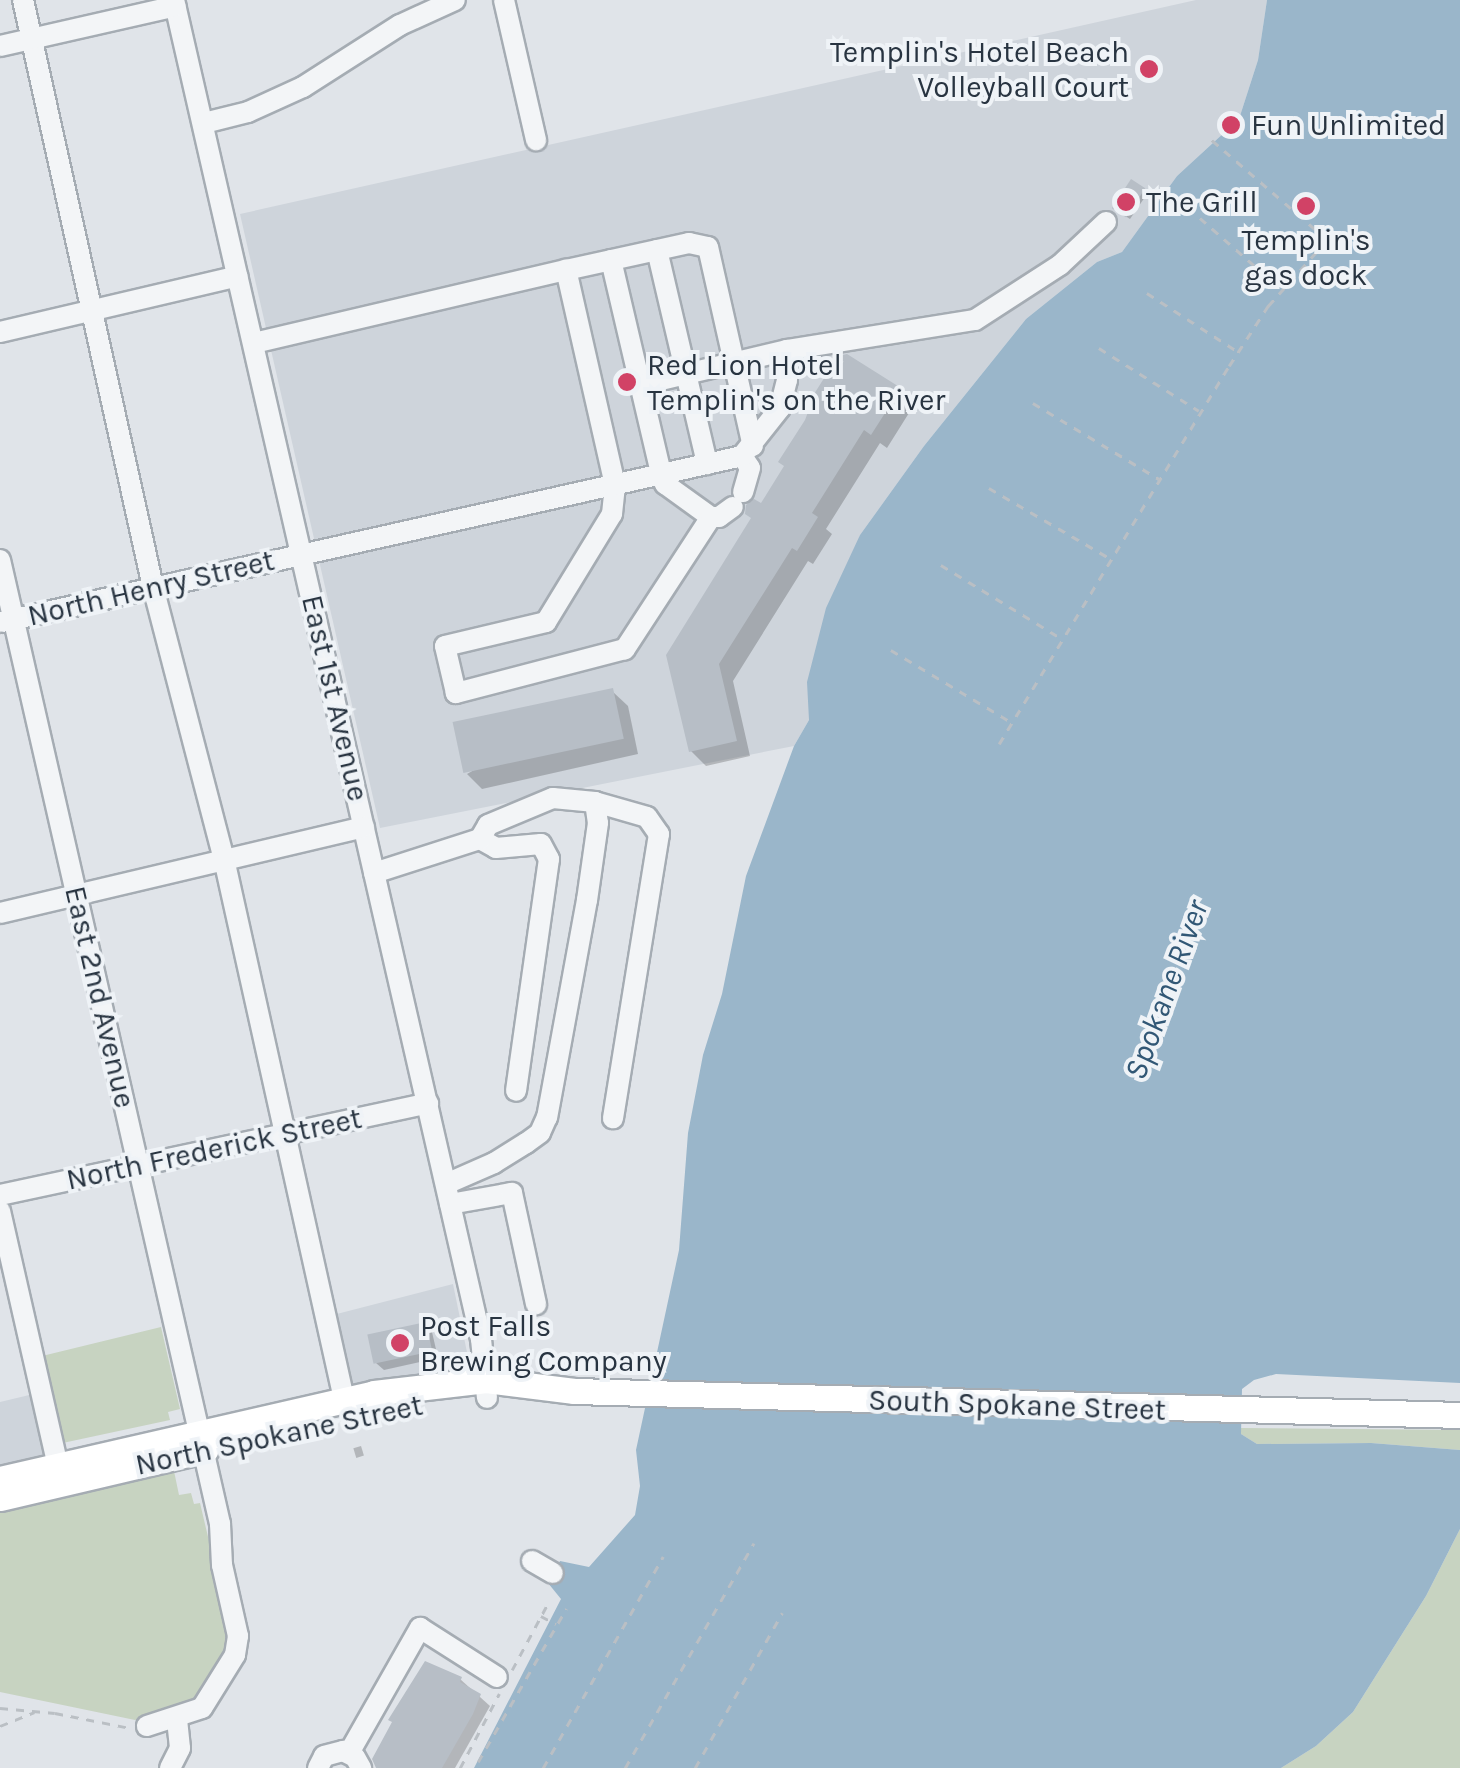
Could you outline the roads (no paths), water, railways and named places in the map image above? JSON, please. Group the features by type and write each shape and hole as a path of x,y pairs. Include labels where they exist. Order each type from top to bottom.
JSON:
{"main road":[{"name":"North Spokane Street","path":"0,1498 344,1399 417,1386 574,1392"},
{"name":"North Spokane Street","path":"0,1479 486,1389"},
{"name":"South Spokane Street","path":"574,1392 1460,1415"}],"street":[{"path":"24,0 154,587 224,860 344,1399"},
{"path":"203,117 248,112 333,71 400,25 455,0"},
{"path":"504,0 536,140"},
{"path":"0,46 175,3"},
{"name":"East 1st Avenue","path":"175,3 428,1103 486,1389"},
{"path":"640,385 787,350 974,320 1060,265 1106,222"},
{"path":"254,343 566,270 611,260 658,250 689,243 708,247 734,363 750,468 738,499 719,518 665,484 611,260"},
{"path":"658,250 707,464"},
{"path":"566,270 615,484 612,514 546,622 445,646 456,693 625,650 711,516"},
{"path":"0,332 238,276"},
{"path":"748,451 780,408 788,380 787,350"},
{"name":"North Henry Street","path":"6,621 707,464 748,451"},
{"name":"East 2nd Avenue","path":"0,560 6,621 77,896 140,1164 202,1442 239,1643 202,1708 177,1719"},
{"path":"480,840 488,825 553,798 595,802 648,817 659,834 613,1118"},
{"path":"448,1194 540,1133 547,1116 587,900 598,823 595,802"},
{"path":"0,913 364,827"},
{"path":"374,873 480,840 496,848 540,844 549,859 516,1091"},
{"name":"North Frederick Street","path":"0,1195 428,1103"},
{"path":"448,1194 512,1194 536,1304"},
{"path":"0,1210 58,1466"},
{"path":"532,1561 553,1574"},
{"path":"318,1768 330,1753 355,1760 420,1628 497,1677"},
{"path":"147,1726 177,1719 180,1748 170,1768"}],"water":[{"name":"Spokane River","path":"1267,0 1460,0 1460,1383 1276,1374 1254,1380 1242,1389 1241,1434 1257,1444 1371,1443 1460,1450 1460,1529 1426,1596 1353,1712 1316,1746 1281,1768 474,1768 561,1599 548,1583 560,1561 589,1567 635,1515 640,1486 636,1450 679,1250 688,1133 703,1055 722,994 746,876 794,746 809,720 807,682 826,608 860,535 924,446 1026,319 1097,262 1122,252 1177,176 1239,119 1258,60"}],"place":[{"name":"Templin's Hotel Beach Volleyball Court","path":"1149,69"},
{"name":"Fun Unlimited","path":"1231,125"},
{"name":"The Grill","path":"1126,202"},
{"name":"Templin's gas dock","path":"1306,206"},
{"name":"Red Lion Hotel Templin's on the River","path":"627,382"},
{"name":"Post Falls Brewing Company","path":"400,1343"}]}
